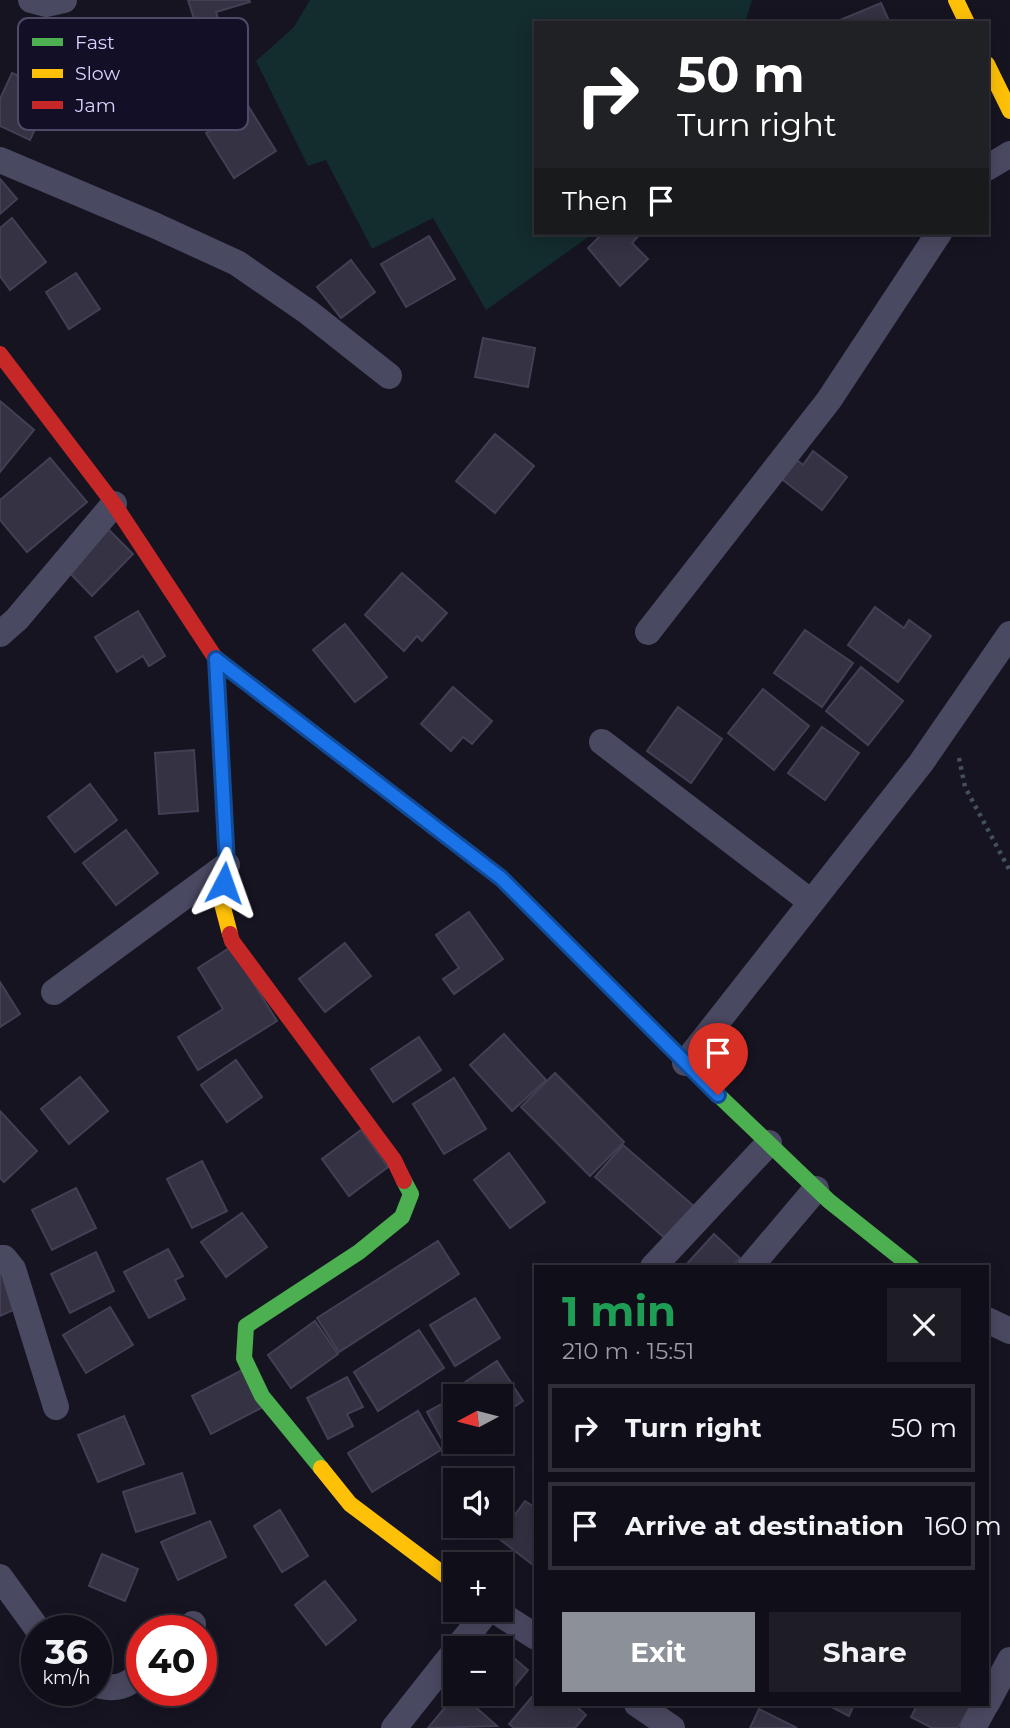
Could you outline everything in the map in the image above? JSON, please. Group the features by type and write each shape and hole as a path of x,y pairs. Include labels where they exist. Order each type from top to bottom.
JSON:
{"street":[{"path":"31,0 46,4 64,0"},
{"path":"956,0 966,21"},
{"path":"989,68 1010,111"},
{"path":"989,167 1010,154"},
{"path":"0,160 237,263 308,312 389,376"},
{"path":"648,632 829,400 938,235"},
{"path":"0,354 114,504 216,659 501,878 685,1063 816,1189 910,1265"},
{"path":"0,634 17,619 114,504"},
{"path":"685,1063 921,763 1010,634"},
{"path":"216,659 227,865 220,900 232,941 394,1160 411,1194 402,1217 359,1252 246,1326 244,1358 262,1395 350,1504 443,1574"},
{"path":"602,742 811,902"},
{"path":"54,992 227,865"},
{"path":"655,1265 769,1143"},
{"path":"752,1265 816,1189"},
{"path":"0,1258 4,1258 13,1269 56,1407"},
{"path":"989,1321 1010,1331"},
{"path":"0,1577 27,1615"},
{"path":"467,1636 478,1622"},
{"path":"513,1622 534,1636"},
{"path":"989,1698 1010,1660"},
{"path":"394,1728 443,1666"},
{"path":"639,1706 672,1728"},
{"path":"973,1728 985,1706"}],"path":[{"path":"950,720 965,787 1010,871"}],"green space":[{"path":"310,0 752,0 746,21 534,21 534,235 591,235 486,310 433,218 372,249 326,160 308,166 256,61 294,27"}],"building":[{"path":"188,0 250,2 216,12 218,18 194,18"},
{"path":"881,3 889,21 838,21"},
{"path":"12,73 18,76 18,130 35,130 30,140 0,126 0,99"},
{"path":"248,106 276,151 234,178 206,133 210,130 248,130"},
{"path":"0,179 17,199 0,214"},
{"path":"12,218 46,262 10,290 0,276 0,228"},
{"path":"601,235 639,235 632,243 648,259 620,286 588,248"},
{"path":"429,236 455,279 406,307 381,264"},
{"path":"351,260 375,292 341,318 317,287"},
{"path":"76,273 100,309 69,329 46,292"},
{"path":"483,338 535,348 528,387 475,377"},
{"path":"0,401 34,430 0,472"},
{"path":"495,434 534,466 495,513 456,481"},
{"path":"813,451 847,477 822,510 779,477 793,457 803,465"},
{"path":"50,458 87,502 27,552 0,520 0,500"},
{"path":"104,525 133,554 92,596 63,566"},
{"path":"402,573 447,613 422,641 417,636 404,651 365,615"},
{"path":"875,607 904,628 909,620 931,636 898,682 848,645"},
{"path":"138,611 165,656 149,666 143,656 117,672 95,637"},
{"path":"345,624 387,677 355,702 313,650"},
{"path":"805,630 853,663 822,707 774,673"},
{"path":"861,667 903,701 868,745 826,711"},
{"path":"453,687 492,721 472,744 463,737 451,751 421,724"},
{"path":"763,689 809,726 774,770 728,733"},
{"path":"678,707 722,739 691,783 647,751"},
{"path":"822,727 859,753 825,800 788,773"},
{"path":"194,750 198,811 159,814 155,753"},
{"path":"90,784 117,820 75,852 48,817"},
{"path":"126,830 158,873 116,905 83,863"},
{"path":"469,912 503,959 454,994 443,979 459,968 436,935"},
{"path":"345,943 371,976 325,1012 299,979"},
{"path":"231,947 277,1021 198,1070 178,1037 223,1009 198,968"},
{"path":"0,982 20,1014 0,1027"},
{"path":"504,1034 546,1080 512,1111 470,1065"},
{"path":"419,1037 441,1070 393,1102 371,1069"},
{"path":"236,1060 262,1097 227,1122 201,1085"},
{"path":"555,1073 624,1142 590,1176 521,1107"},
{"path":"80,1077 108,1111 69,1144 41,1109"},
{"path":"454,1078 486,1129 444,1154 413,1104"},
{"path":"0,1111 37,1151 4,1182 0,1178"},
{"path":"361,1130 388,1167 349,1196 322,1159"},
{"path":"623,1145 695,1207 667,1240 595,1177"},
{"path":"509,1153 545,1202 510,1228 474,1180"},
{"path":"202,1161 227,1211 192,1228 167,1179"},
{"path":"76,1188 96,1228 52,1250 32,1210"},
{"path":"242,1213 267,1247 226,1277 201,1242"},
{"path":"714,1234 740,1258 734,1265 686,1265"},
{"path":"438,1241 459,1274 339,1352 317,1318"},
{"path":"168,1249 183,1276 175,1280 185,1299 149,1318 124,1272"},
{"path":"96,1252 114,1291 70,1313 51,1274"},
{"path":"0,1262 20,1307 0,1316"},
{"path":"475,1298 500,1338 455,1366 430,1325"},
{"path":"110,1307 133,1345 86,1373 63,1335"},
{"path":"315,1321 338,1354 291,1388 268,1355"},
{"path":"419,1330 444,1368 378,1411 354,1372"},
{"path":"497,1361 512,1384 462,1384"},
{"path":"244,1369 263,1407 211,1434 192,1396"},
{"path":"347,1377 363,1407 347,1414 353,1426 328,1439 307,1398"},
{"path":"513,1386 523,1401 513,1408"},
{"path":"443,1403 443,1441 427,1412"},
{"path":"418,1411 441,1450 372,1492 348,1453"},
{"path":"124,1416 144,1464 98,1482 78,1435"},
{"path":"182,1473 195,1513 136,1532 123,1492"},
{"path":"525,1501 534,1507 532,1564 498,1538 513,1538 513,1517"},
{"path":"280,1510 308,1556 282,1572 254,1526"},
{"path":"210,1521 226,1557 178,1580 161,1542"},
{"path":"102,1554 138,1569 125,1601 89,1586"},
{"path":"325,1581 356,1620 326,1645 295,1605"},
{"path":"513,1657 528,1670 513,1688"},
{"path":"534,1694 534,1706 576,1706 586,1715 575,1728 514,1728 509,1724"},
{"path":"446,1706 474,1706 497,1726 428,1728"},
{"path":"830,1706 853,1706 849,1716"},
{"path":"970,1706 958,1728 932,1728 911,1717 916,1707"},
{"path":"759,1709 797,1728 750,1728"}],"traffic: fast":[{"path":"712,1089 829,1201 909,1265"},
{"path":"321,1468 262,1396 244,1358 246,1326 359,1252 402,1217 411,1194 404,1181"}],"traffic: slow":[{"path":"956,0 966,21"},
{"path":"989,68 1010,111"},
{"path":"216,659 227,865 221,900 230,934"},
{"path":"295,720 501,878 712,1089"},
{"path":"321,1468 350,1504 443,1574"}],"traffic: jam":[{"path":"0,354 114,504 216,659 295,720"},
{"path":"230,934 232,941 394,1160 404,1181"}],"route":[{"path":"224,883 227,865 216,659 501,878 718,1095"}]}
